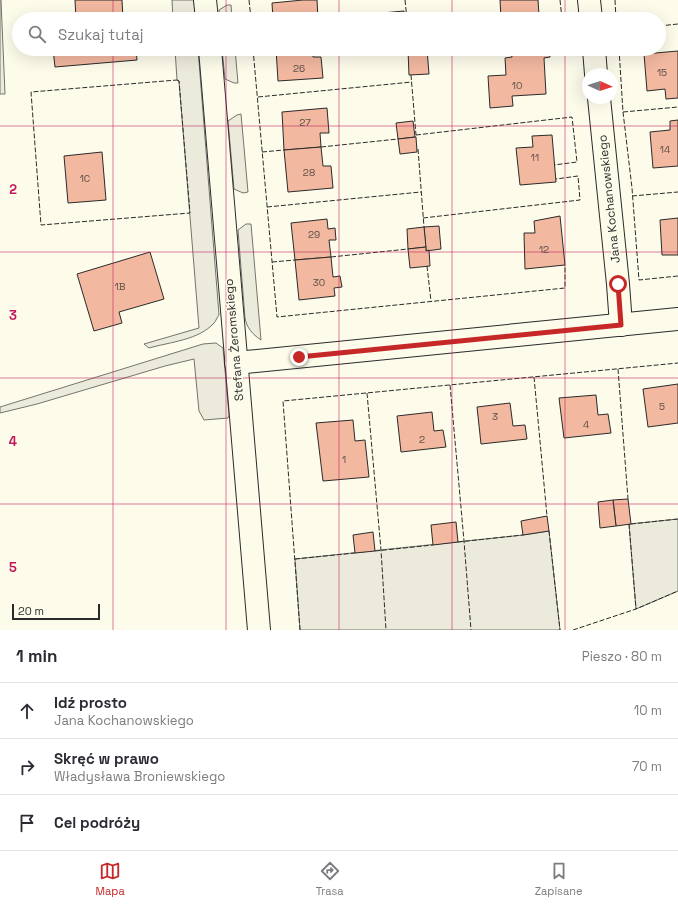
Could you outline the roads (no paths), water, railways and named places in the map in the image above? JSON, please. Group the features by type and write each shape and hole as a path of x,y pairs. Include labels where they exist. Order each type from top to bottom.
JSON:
{"street":[{"path":"205,0 206,12"},
{"path":"589,0 590,12"},
{"name":"Stefana Żeromskiego","path":"211,56 259,630"},
{"path":"595,56 596,68"},
{"name":"Jana Kochanowskiego","path":"600,104 621,325"},
{"path":"236,363 678,319"}]}
